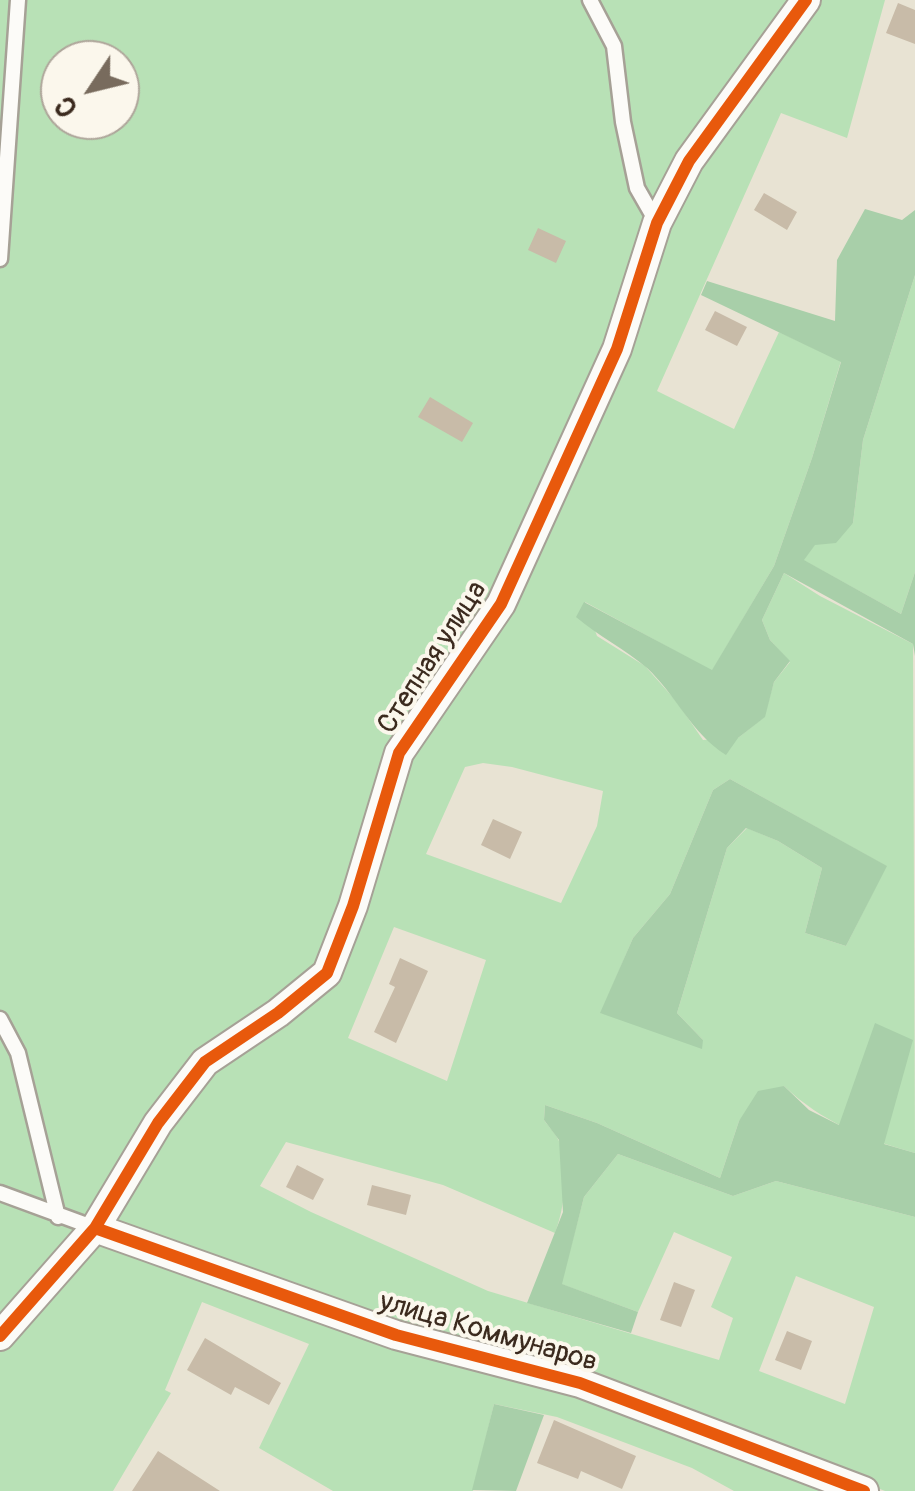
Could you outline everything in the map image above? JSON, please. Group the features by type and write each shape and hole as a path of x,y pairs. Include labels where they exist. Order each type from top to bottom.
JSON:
{"street":[{"name":"Степная улица","path":"0,1336 96,1228 158,1123 205,1062 278,1013 327,973 354,906 399,753 502,604 617,348 658,222 689,162 806,0"},
{"name":"улица Коммунаров","path":"96,1228 396,1335 580,1383 864,1491"}],"lane":[{"path":"0,259 18,0"},
{"path":"590,0 614,46 636,188 658,222"},
{"path":"0,1018 18,1053 58,1216"},
{"path":"0,1192 96,1228"}],"green space":[{"path":"0,0 798,0 671,169 603,359 530,520 413,746 521,585 671,212 708,150 816,0 885,0 847,138 781,113 657,391 734,429 779,332 841,361 774,566 712,671 585,602 597,636 645,666 703,740 738,738 764,717 774,682 790,662 770,640 762,620 784,573 913,644 915,1153 845,1128 813,1110 784,1086 739,1121 720,1178 597,1123 545,1105 544,1120 559,1141 565,1176 555,1233 443,1185 286,1142 260,1186 488,1291 719,1360 733,1318 711,1307 732,1257 674,1232 638,1312 561,1284 584,1197 618,1154 733,1196 776,1181 915,1217 915,1491 885,1491 677,1407 645,1416 841,1491 734,1491 692,1468 557,1417 494,1404 473,1491 333,1491 259,1448 309,1344 202,1302 165,1390 171,1393 113,1491 0,1491","holes":["483,763 603,791 597,826 561,903 426,854 465,767","730,779 886,866 846,946 805,933 822,868 778,841 747,828 727,848 677,1013 703,1040 601,1013 633,938 670,894 713,790","394,927 486,960 447,1081 348,1038","796,1276 874,1307 845,1404 759,1371"]},
{"path":"865,209 902,220 915,210 915,275 863,440 853,523 836,543 815,545 804,560 901,614 915,572 915,656 913,644 784,573 762,620 770,640 790,661 774,682 765,717 738,738 726,755 703,736 647,668 576,617 584,602 712,670 774,566 841,362 701,295 707,281 835,321 837,260"},
{"path":"915,275 915,572 901,614 803,560 815,544 853,523 863,440"},
{"path":"730,779 887,866 846,946 805,933 822,868 778,841 746,828 727,848 677,1013 703,1040 702,1049 600,1013 633,938 670,894 713,790"},
{"path":"875,1023 913,1040 884,1144 915,1153 915,1217 776,1181 733,1196 618,1154 584,1197 562,1284 638,1312 631,1333 527,1303 563,1212 559,1140 544,1120 545,1105 597,1123 720,1178 739,1121 758,1091 784,1086 809,1110 839,1125"},
{"path":"494,1404 544,1415 516,1491 472,1490"}],"building":[{"path":"898,3 915,10 915,44 886,33"},
{"path":"764,193 797,212 787,230 754,210"},
{"path":"538,228 566,241 556,263 528,250"},
{"path":"715,311 747,327 737,346 705,330"},
{"path":"430,397 473,423 462,442 418,417"},
{"path":"493,819 522,832 510,859 481,845"},
{"path":"400,958 428,971 396,1043 374,1032 395,987 389,984"},
{"path":"297,1165 324,1179 313,1200 286,1187"},
{"path":"372,1185 411,1195 406,1215 367,1205"},
{"path":"674,1282 695,1290 681,1327 660,1320"},
{"path":"787,1331 812,1341 801,1370 775,1360"},
{"path":"205,1338 281,1383 269,1405 235,1387 231,1395 187,1370"},
{"path":"554,1420 636,1456 622,1489 581,1471 578,1479 537,1463"},
{"path":"158,1451 220,1491 132,1491"}],"cycle path":[{"path":"0,1336 95,1228 158,1123 205,1062 278,1013 327,973 353,906 399,753 501,604 617,349 657,223 689,161 806,0"},
{"path":"95,1228 396,1335 580,1383 864,1491"}]}
